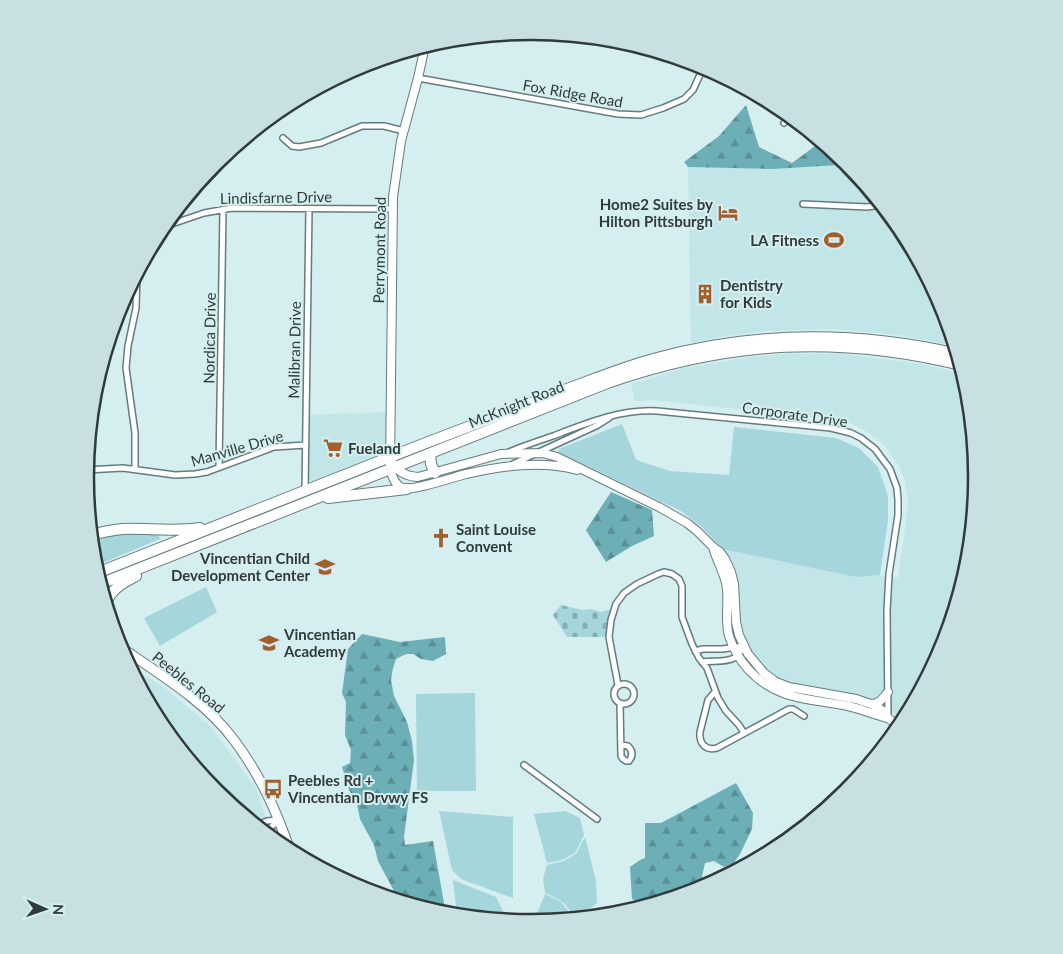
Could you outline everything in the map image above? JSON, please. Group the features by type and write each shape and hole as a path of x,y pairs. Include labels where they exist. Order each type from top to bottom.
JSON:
{"highway":[{"name":"McKnight Road","path":"105,570 607,373 656,358 708,346 777,338 833,337 870,339 950,352"},
{"name":"McKnight Road","path":"107,581 610,382 659,367 717,354 777,347 814,346 851,347 905,353 954,363"},
{"path":"430,454 430,464 435,473"},
{"path":"312,500 407,489"},
{"path":"98,534 122,530 185,530 218,525"},
{"path":"111,595 122,584 200,545"}],"main road":[{"name":"Peebles Road","path":"134,656 176,685 198,703 227,732 266,792 285,837"}],"street":[{"name":"Perrymont Road","path":"392,469 390,458 392,209 396,168 423,54"},
{"name":"Fox Ridge Road","path":"418,78 636,116 656,111 684,99 693,90 700,74"},
{"path":"283,138 292,146 299,147 321,143 362,126 384,126 404,131"},
{"path":"803,204 874,206"},
{"name":"Lindisfarne Drive","path":"177,222 223,209 392,209"},
{"name":"Nordica Drive","path":"219,467 223,209"},
{"name":"Malibran Drive","path":"305,491 309,209"},
{"path":"135,469 135,433 126,368 128,346 136,308 136,292"},
{"name":"Corporate Drive","path":"501,454 596,419 627,412 650,410 825,427 851,433 861,438 875,449 882,458 892,474 897,488 898,522 887,598 888,718"},
{"name":"Corporate Drive","path":"504,467 515,464 598,425 612,416"},
{"name":"Manville Drive","path":"94,469 135,469 183,476 201,473 274,447 306,444"},
{"path":"392,469 414,477 435,473 501,454 538,453 558,457 682,520 698,531 720,552 731,572 735,588 736,622 739,635 748,654 770,678 795,688 856,699 871,704 882,710 893,722"},
{"path":"392,469 397,484 407,489 504,467 548,465 588,473"},
{"path":"713,547 726,580 728,630 738,655 758,680 781,693 858,708 888,718"},
{"path":"618,685 628,684 631,686 634,692 631,702 625,705 620,704 616,701 613,694 618,685 610,642 610,626 614,608 620,598 628,591 658,574 664,572 672,574 681,582 683,589 682,617 695,652 707,668 715,692 726,711 744,733"},
{"path":"695,652 702,649 744,646"},
{"path":"702,662 735,658 744,646"},
{"path":"715,692 707,703 699,736 702,744 708,748 716,748 789,709 793,709 804,716"},
{"path":"871,704 879,703 888,692"},
{"path":"620,704 621,745"},
{"path":"524,764 597,819"},
{"path":"263,823 278,820"},
{"path":"270,828 278,820"}],"shaded area":[{"path":"838,166 841,168 895,234 923,284 948,344 900,335 832,329 766,331 691,343 688,167 773,169"},
{"path":"787,354 840,354 921,364 956,372 965,420 968,448 968,506 965,534 954,590 935,644 910,696 897,717 874,699 790,683 770,674 746,645 740,627 739,587 735,572 722,549 856,577 880,575 898,578 908,500 905,480 898,464 884,445 866,431 843,420 652,400 635,401 631,384 685,368 742,358"},
{"path":"387,412 386,449 378,456 313,482 309,480 309,415"},
{"path":"142,674 161,685 210,726 256,788 268,826 243,806 203,765 168,720"}],"green space":[{"path":"746,105 759,147 792,163 815,146 838,165 773,169 688,167 684,162 719,136"},
{"path":"622,424 636,460 670,471 729,475 734,427 836,438 859,448 878,467 888,496 888,520 880,575 856,577 722,549 702,527 681,511 558,452 559,449"},
{"path":"611,492 652,510 654,536 632,546 606,562 586,530"},
{"path":"158,533 160,539 103,563 99,538 112,535"},
{"path":"206,587 217,612 160,646 144,618"},
{"path":"561,605 601,612 613,610 609,637 567,637 553,615"},
{"path":"362,634 400,642 445,637 446,654 433,661 421,659 413,654 406,654 396,659 391,680 394,696 407,722 414,760 404,837 405,845 433,841 445,906 394,892 378,861 374,845 360,819 357,804 349,790 342,767 350,763 351,750 345,735 346,702 342,693 348,649"},
{"path":"475,693 476,791 417,791 416,694"},
{"path":"736,783 753,813 752,829 733,864 724,867 714,861 705,863 701,880 637,901 632,899 630,867 645,858 645,823 661,823"},
{"path":"439,811 513,817 513,898 461,879 452,870"},
{"path":"565,811 580,818 584,835 575,853 562,860 547,863 534,814"},
{"path":"585,837 596,881 597,903 589,910 571,912 562,902 545,893 543,879 547,865 564,861 576,854"},
{"path":"453,880 496,897 504,913 474,910 456,907"},
{"path":"545,894 560,901 569,912 537,914"}],"place":[{"name":"Home2 Suites by Hilton Pittsburgh","path":"728,213"},
{"name":"LA Fitness","path":"834,240"},
{"name":"Dentistry for Kids","path":"705,294"},
{"name":"Fueland","path":"333,448"},
{"name":"Saint Louise Convent","path":"441,538"},
{"name":"Vincentian Child Development Center","path":"325,567"},
{"name":"Vincentian Academy","path":"269,643"},
{"name":"Peebles Rd + Vincentian Drvwy FS","path":"273,789"}]}
